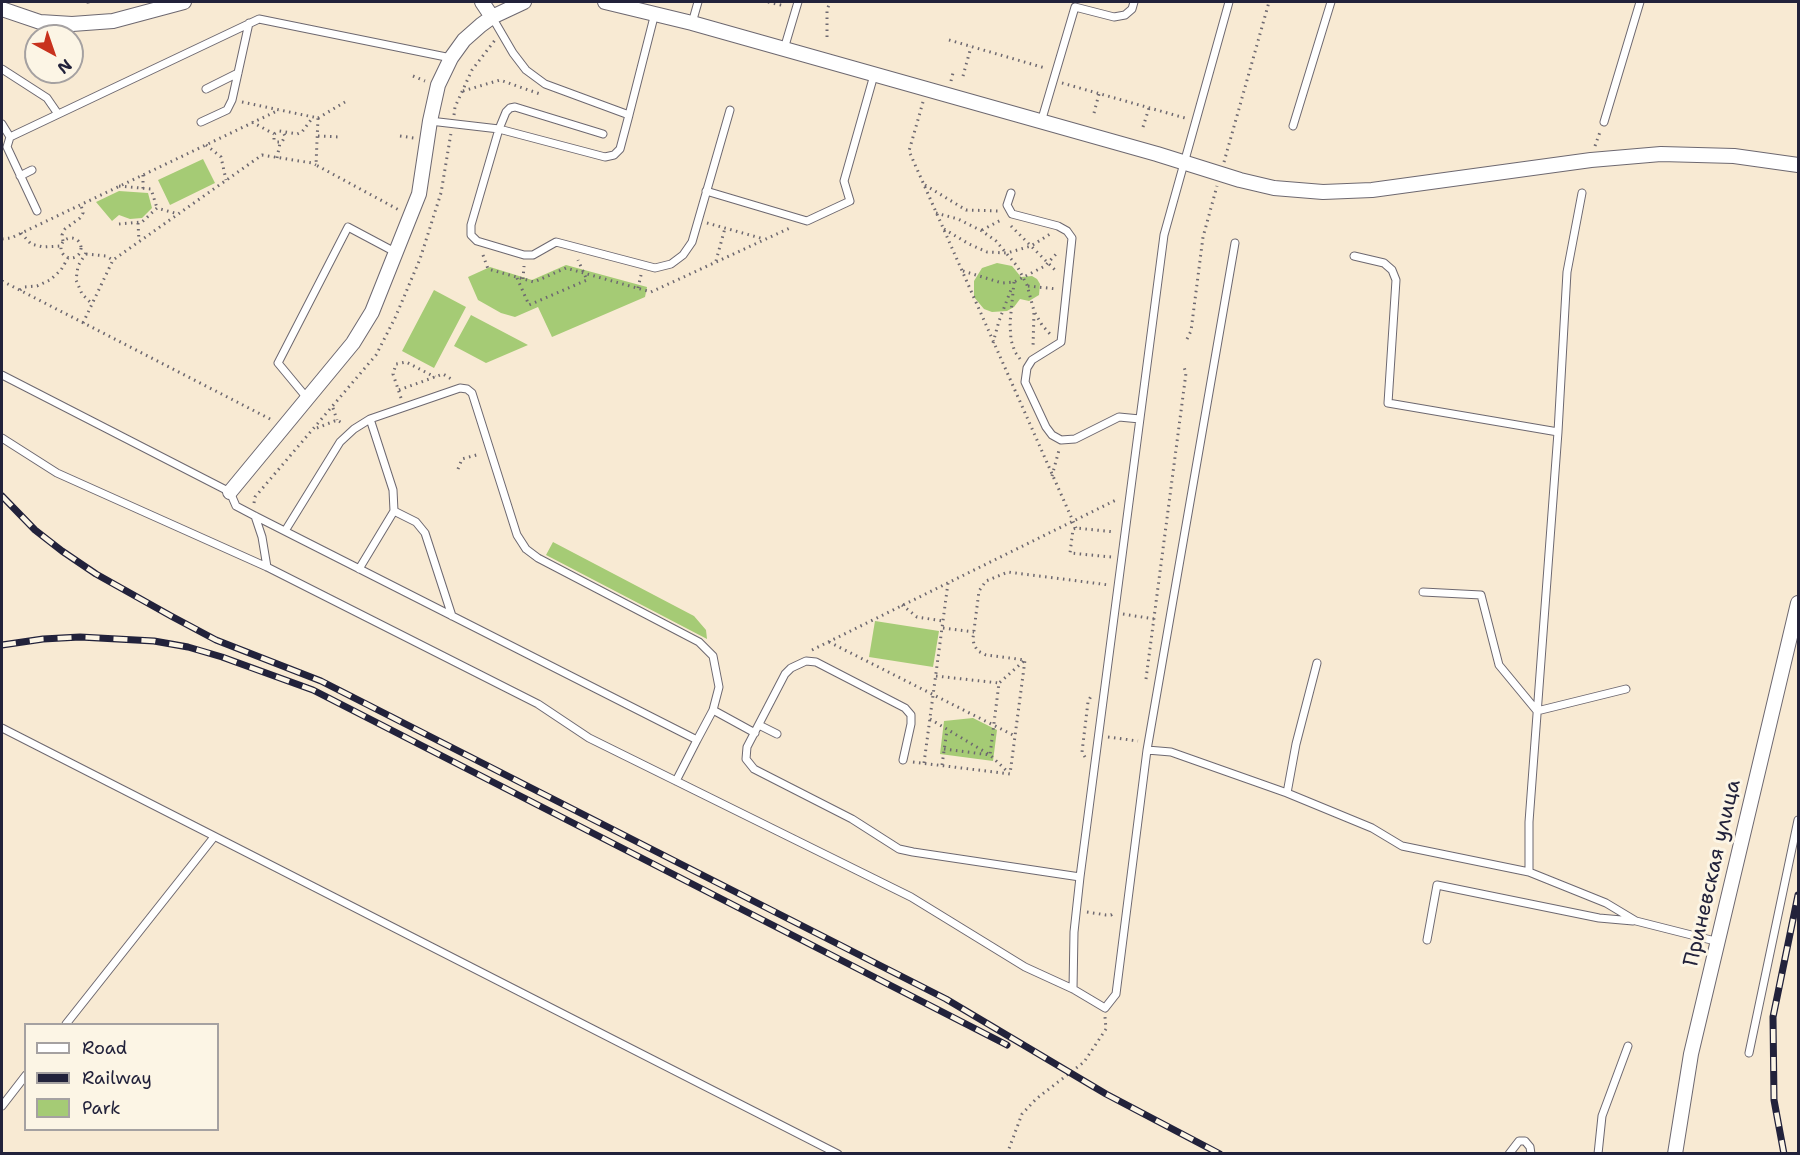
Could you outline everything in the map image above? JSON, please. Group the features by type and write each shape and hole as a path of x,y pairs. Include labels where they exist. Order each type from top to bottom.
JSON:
{"street":[{"path":"2,9 40,22 72,24 113,21 184,2"},
{"path":"483,2 492,17"},
{"path":"230,492 353,344 372,312 418,194 438,85 451,58 464,40 492,17 524,2"},
{"path":"605,2 692,23 1274,188 1323,192 1372,190 1591,160 1661,154 1734,156 1798,165"},
{"name":"Приневская улица","path":"1675,1154 1691,1054 1798,603"}],"lane":[{"path":"692,23 698,2"},
{"path":"1041,122 1075,7 1114,17 1125,15 1134,2"},
{"path":"1073,989 1074,932 1080,877 1164,235 1229,2"},
{"path":"1293,126 1331,2"},
{"path":"1604,122 1640,2"},
{"path":"784,49 796,5"},
{"path":"430,122 499,129 605,157 614,155 620,149 655,14"},
{"path":"492,17 526,70 545,84 629,115"},
{"path":"37,211 7,147 10,137 259,19 451,58"},
{"path":"201,122 227,110 232,100 249,23"},
{"path":"2,69 47,98 58,114"},
{"path":"206,89 238,73"},
{"path":"706,191 807,220 850,201 844,181 874,75"},
{"path":"603,134 515,107 510,108 499,129 471,225 471,235 477,242 524,255 533,255 556,242 655,268 671,264 683,255 692,242 730,110"},
{"path":"2,124 10,137"},
{"path":"20,176 32,170"},
{"path":"1011,193 1007,205 1012,214 1058,226 1067,231 1072,238 1061,342 1032,360 1027,368 1025,382 1046,427 1052,435 1062,440 1076,439 1119,417 1140,419"},
{"path":"1529,872 1529,822 1558,432 1567,272 1582,194"},
{"path":"307,398 278,363 348,227 395,252"},
{"path":"2,438 57,472 267,567 538,704 589,738 911,897 1026,967 1073,989 1105,1008 1116,994 1147,750 1235,243"},
{"path":"1354,256 1384,263 1392,270 1396,280 1388,403 1558,432"},
{"path":"2,375 230,492 236,506 255,516 697,740"},
{"path":"285,531 340,442 354,429 370,418 460,388 467,389 472,393 517,535 526,549 538,558 699,642 712,656 720,687 713,710 676,781"},
{"path":"359,569 394,511 393,490 370,418"},
{"path":"394,511 416,522 425,533 452,616"},
{"path":"255,516 262,537 267,567"},
{"path":"1424,592 1481,595 1499,664 1537,711"},
{"path":"903,760 911,724 911,715 905,708 816,662 806,661 791,668 785,674 747,747 747,759 754,769 852,819 899,849 1080,877"},
{"path":"1287,794 1296,744 1317,663"},
{"path":"1537,711 1626,689"},
{"path":"713,710 755,733"},
{"path":"759,725 777,734"},
{"path":"2,728 838,1154"},
{"path":"1147,750 1171,752 1287,794 1372,828 1402,846 1529,872 1606,903 1636,921"},
{"path":"1749,1053 1798,820"},
{"path":"67,1023 214,837"},
{"path":"1427,940 1437,885 1599,918 1636,921 1719,942"},
{"path":"1598,1154 1602,1116 1628,1046"},
{"path":"2,1106 24,1078"},
{"path":"1509,1154 1520,1141 1525,1141 1530,1147 1531,1154"}],"path":[{"path":"88,2 89,9"},
{"path":"768,2 796,5"},
{"path":"827,37 827,10 830,2"},
{"path":"1224,164 1269,2"},
{"path":"949,40 1056,71"},
{"path":"963,76 971,46"},
{"path":"413,76 430,82"},
{"path":"454,91 462,92 500,80 542,95"},
{"path":"1053,81 1196,121"},
{"path":"1094,113 1099,94"},
{"path":"232,100 318,118 345,102"},
{"path":"923,100 909,151 1076,528"},
{"path":"1143,127 1149,108"},
{"path":"2,239 11,238 279,110"},
{"path":"274,134 279,131 284,134 302,132 313,117"},
{"path":"316,165 318,118"},
{"path":"252,122 274,134"},
{"path":"1594,149 1604,122"},
{"path":"274,134 274,140 280,143"},
{"path":"277,158 284,134"},
{"path":"317,136 340,137"},
{"path":"400,136 418,139"},
{"path":"206,145 221,157 226,180"},
{"path":"83,323 113,260 262,155 312,163 410,216"},
{"path":"143,175 143,189"},
{"path":"923,184 966,210 995,210 1012,214"},
{"path":"119,186 151,189 157,208"},
{"path":"1187,339 1191,331 1203,237 1217,186"},
{"path":"68,258 61,251 62,235 65,229 80,218 83,213 81,205"},
{"path":"157,208 178,214"},
{"path":"119,224 142,222 157,208"},
{"path":"995,210 1048,262 1068,288"},
{"path":"936,213 958,219 982,231 1006,252 1024,279 1034,311 1035,333 1032,360"},
{"path":"982,231 1004,219"},
{"path":"698,220 766,240"},
{"path":"138,223 139,241"},
{"path":"943,228 987,252 1006,252 1031,246 1046,238 1058,226"},
{"path":"715,262 725,228"},
{"path":"21,233 31,244 43,247 61,246"},
{"path":"19,290 50,280 61,270 68,258 78,255 80,246 73,238 63,241"},
{"path":"962,271 1002,283 1014,282 1024,279 1048,262 1072,238"},
{"path":"417,245 424,248"},
{"path":"517,278 529,305 586,280 572,246"},
{"path":"80,251 86,254 106,256 113,260"},
{"path":"86,254 78,266 76,280 82,294 92,304"},
{"path":"2,281 275,421"},
{"path":"993,343 1014,282"},
{"path":"1014,282 1010,323 1011,340 1015,352 1027,368"},
{"path":"1027,285 1068,288"},
{"path":"1034,311 1042,325 1061,342"},
{"path":"404,407 393,369 401,362 406,362 435,377"},
{"path":"1146,685 1186,373 1184,364"},
{"path":"399,390 443,375 456,382 460,388"},
{"path":"333,407 337,420 354,429"},
{"path":"307,427 313,430 337,420"},
{"path":"1052,476 1062,440"},
{"path":"458,469 462,459 490,450"},
{"path":"255,488 259,492"},
{"path":"809,651 1131,493"},
{"path":"1076,528 1126,533"},
{"path":"1076,528 1073,529 1070,553 1123,559"},
{"path":"1025,660 986,655 978,651 974,645 979,591 981,585 986,581 1008,572 1119,586"},
{"path":"924,763 948,583"},
{"path":"902,605 918,617 943,621"},
{"path":"1116,614 1154,619"},
{"path":"942,628 974,632"},
{"path":"828,642 1015,736"},
{"path":"990,755 999,683 1025,660"},
{"path":"1010,774 1025,660"},
{"path":"936,676 999,683"},
{"path":"930,719 990,755 1010,774"},
{"path":"942,765 947,730"},
{"path":"1100,736 1138,741 1137,752"},
{"path":"944,749 990,755"},
{"path":"903,760 1010,774"},
{"path":"1077,910 1111,915 1117,908"},
{"path":"1007,1154 1022,1114 1036,1099 1084,1062 1096,1045 1106,1029 1105,1008"}],"green space":[{"path":"203,159 215,183 170,205 158,180"},
{"path":"119,191 148,193 152,208 142,218 130,219 119,215 112,221 96,202"},
{"path":"997,263 1012,266 1021,277 1032,276 1037,279 1040,284 1039,295 1029,301 1020,299 1014,307 1007,311 992,312 984,309 974,297 974,281 982,268"},
{"path":"566,265 647,287 645,297 552,337 538,307 515,317 501,313 478,300 468,277 490,267 532,280"},
{"path":"434,290 466,307 434,368 402,351"},
{"path":"471,315 528,345 486,363 454,346"},
{"path":"553,542 694,616 706,630 707,639 546,555"},
{"path":"875,621 939,631 933,667 869,657"},
{"path":"973,718 997,730 993,761 940,754 944,721"}],"railway":[{"path":"2,496 35,530 62,551 96,574 171,616 216,640 321,681 946,999 1106,1094 1220,1154"},
{"path":"2,645 80,637 154,641 188,647 222,657 313,690 1007,1045"},
{"path":"1784,1154 1774,1100 1773,1017 1798,895"}]}
